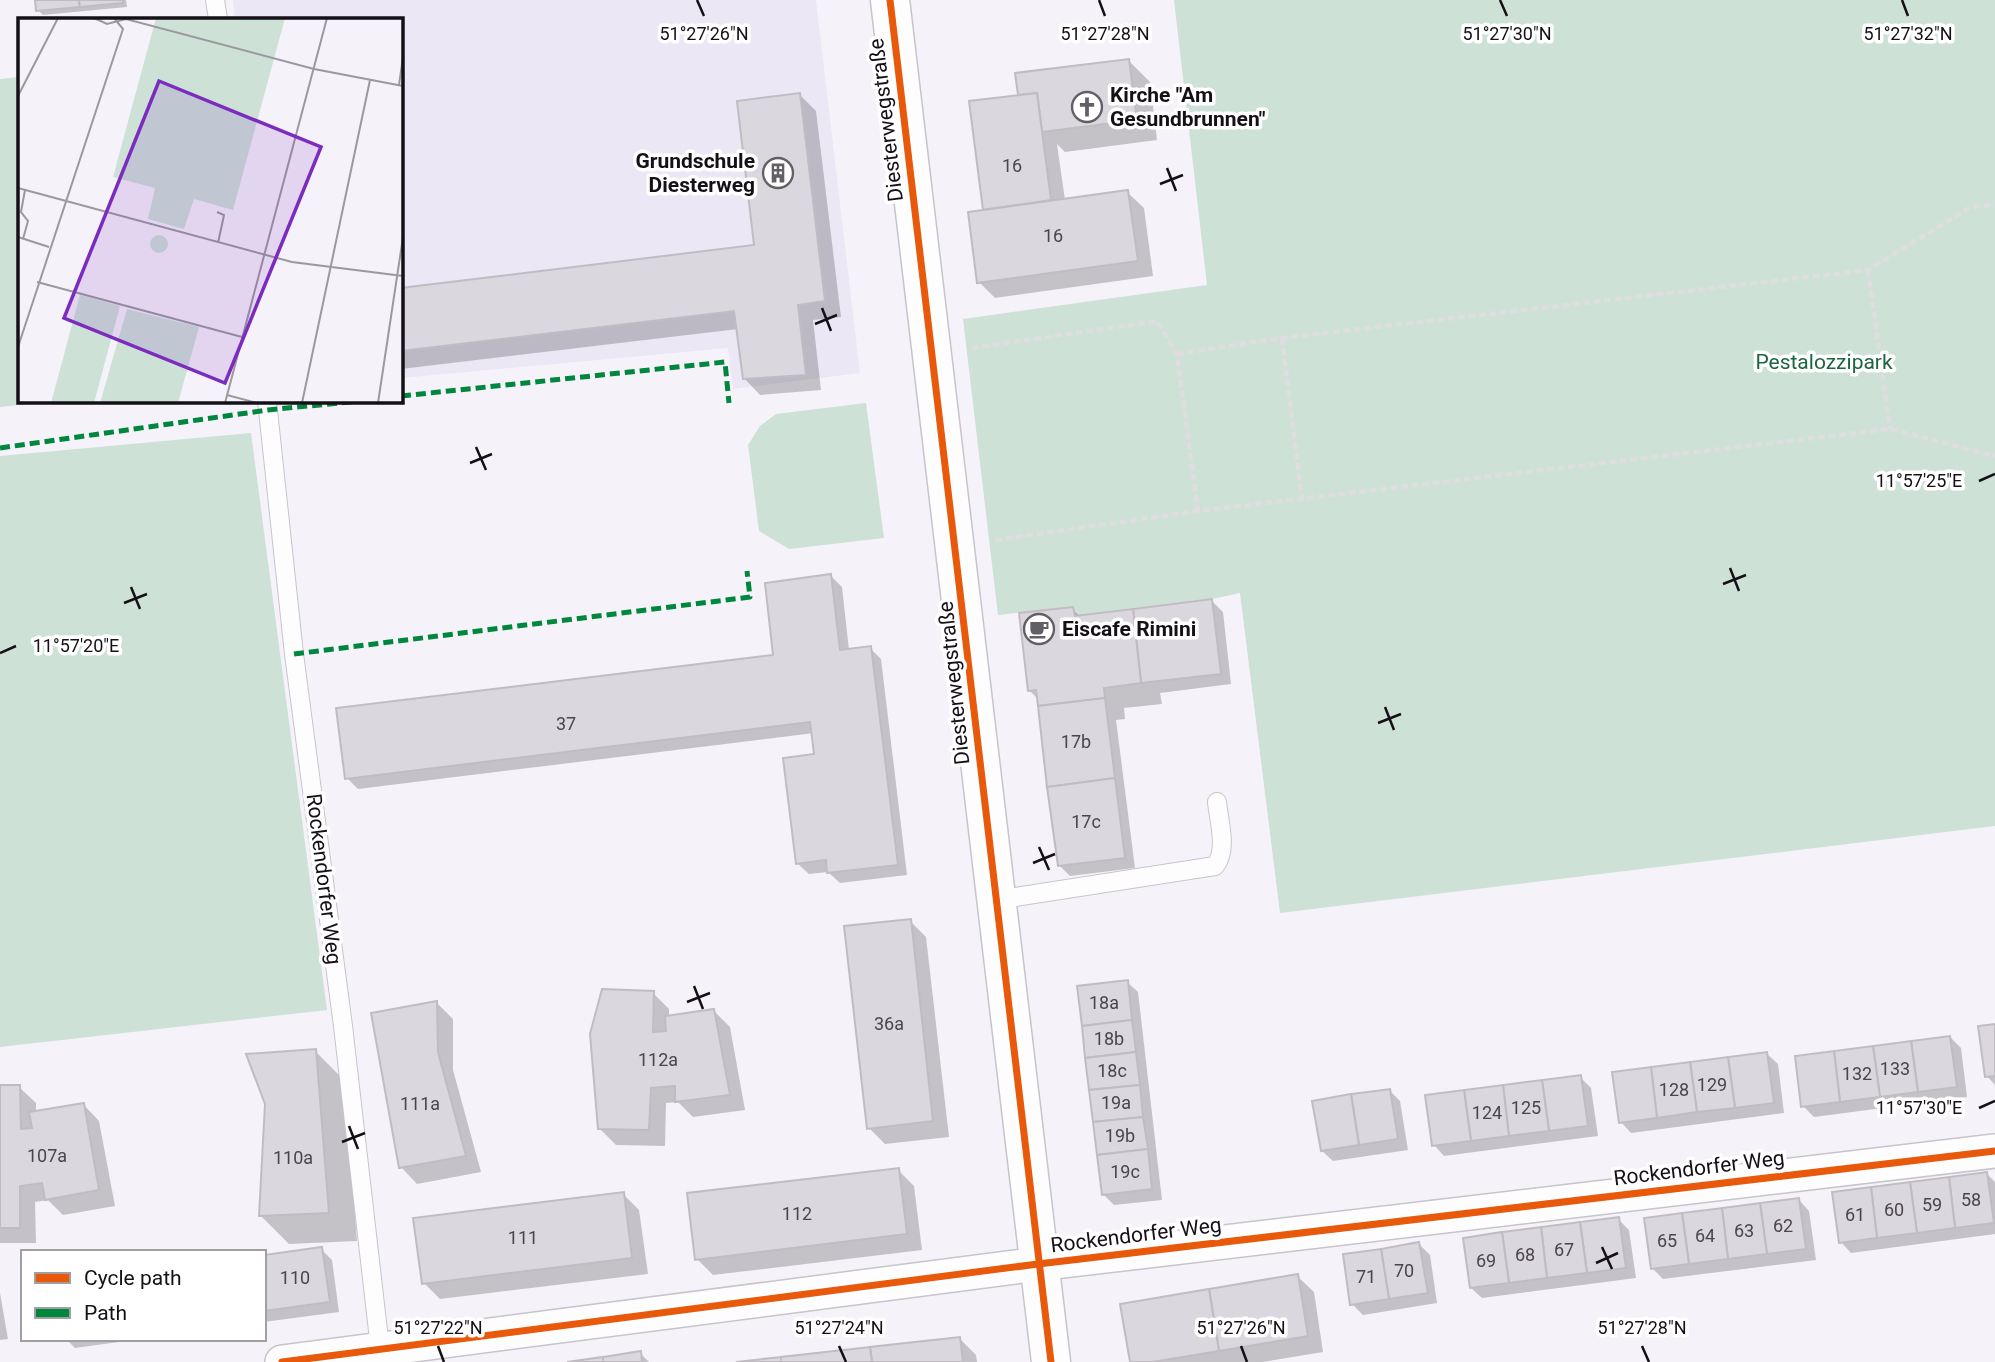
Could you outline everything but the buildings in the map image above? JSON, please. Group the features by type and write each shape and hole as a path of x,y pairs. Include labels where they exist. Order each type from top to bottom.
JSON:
{"street":[{"name":"Diesterwegstraße","path":"890,0 1051,1362"},
{"name":"Rockendorfer Weg","path":"282,1362 1038,1264 1995,1151"}],"lane":[{"path":"215,0 218,18"},
{"name":"Rockendorfer Weg","path":"267,406 294,654 343,1026 380,1348"},
{"path":"996,900 1214,866 1220,859 1222,849 1217,802"}],"path":[{"path":"1177,354 1282,338 1868,270 1969,208 1995,204"},
{"path":"1868,270 1890,429"},
{"path":"931,354 1157,321 1177,354 1198,511"},
{"path":"1282,338 1303,499"},
{"path":"956,546 1198,511 1890,429 1995,456"}],"shaded area":[{"name":"Grundschule Diesterweg","path":"233,0 816,0 860,373 733,389 728,348 402,378 402,18 235,18"}],"green space":[{"name":"Pestalozzipark","path":"1174,0 1995,0 1995,826 1280,913 1240,593 1075,616 1073,607 998,615 963,319 1207,285"},
{"path":"18,77 18,402 45,402 0,407 0,79"},
{"path":"866,403 884,538 789,549 759,531 748,445 760,426 776,414"},
{"path":"251,433 327,1010 0,1047 0,456"}],"marked path":[{"path":"402,396 725,362 729,403"},
{"path":"0,448 268,410 349,402"},
{"path":"294,654 750,597 747,571"}],"cycle path":[{"path":"890,0 1051,1362"},
{"path":"282,1362 1038,1264 1995,1151"}],"place":[{"name":"Kirche \"Am Gesundbrunnen\"","path":"1087,107"},
{"name":"Grundschule Diesterweg","path":"778,173"},
{"name":"Eiscafe Rimini","path":"1039,629"}]}
